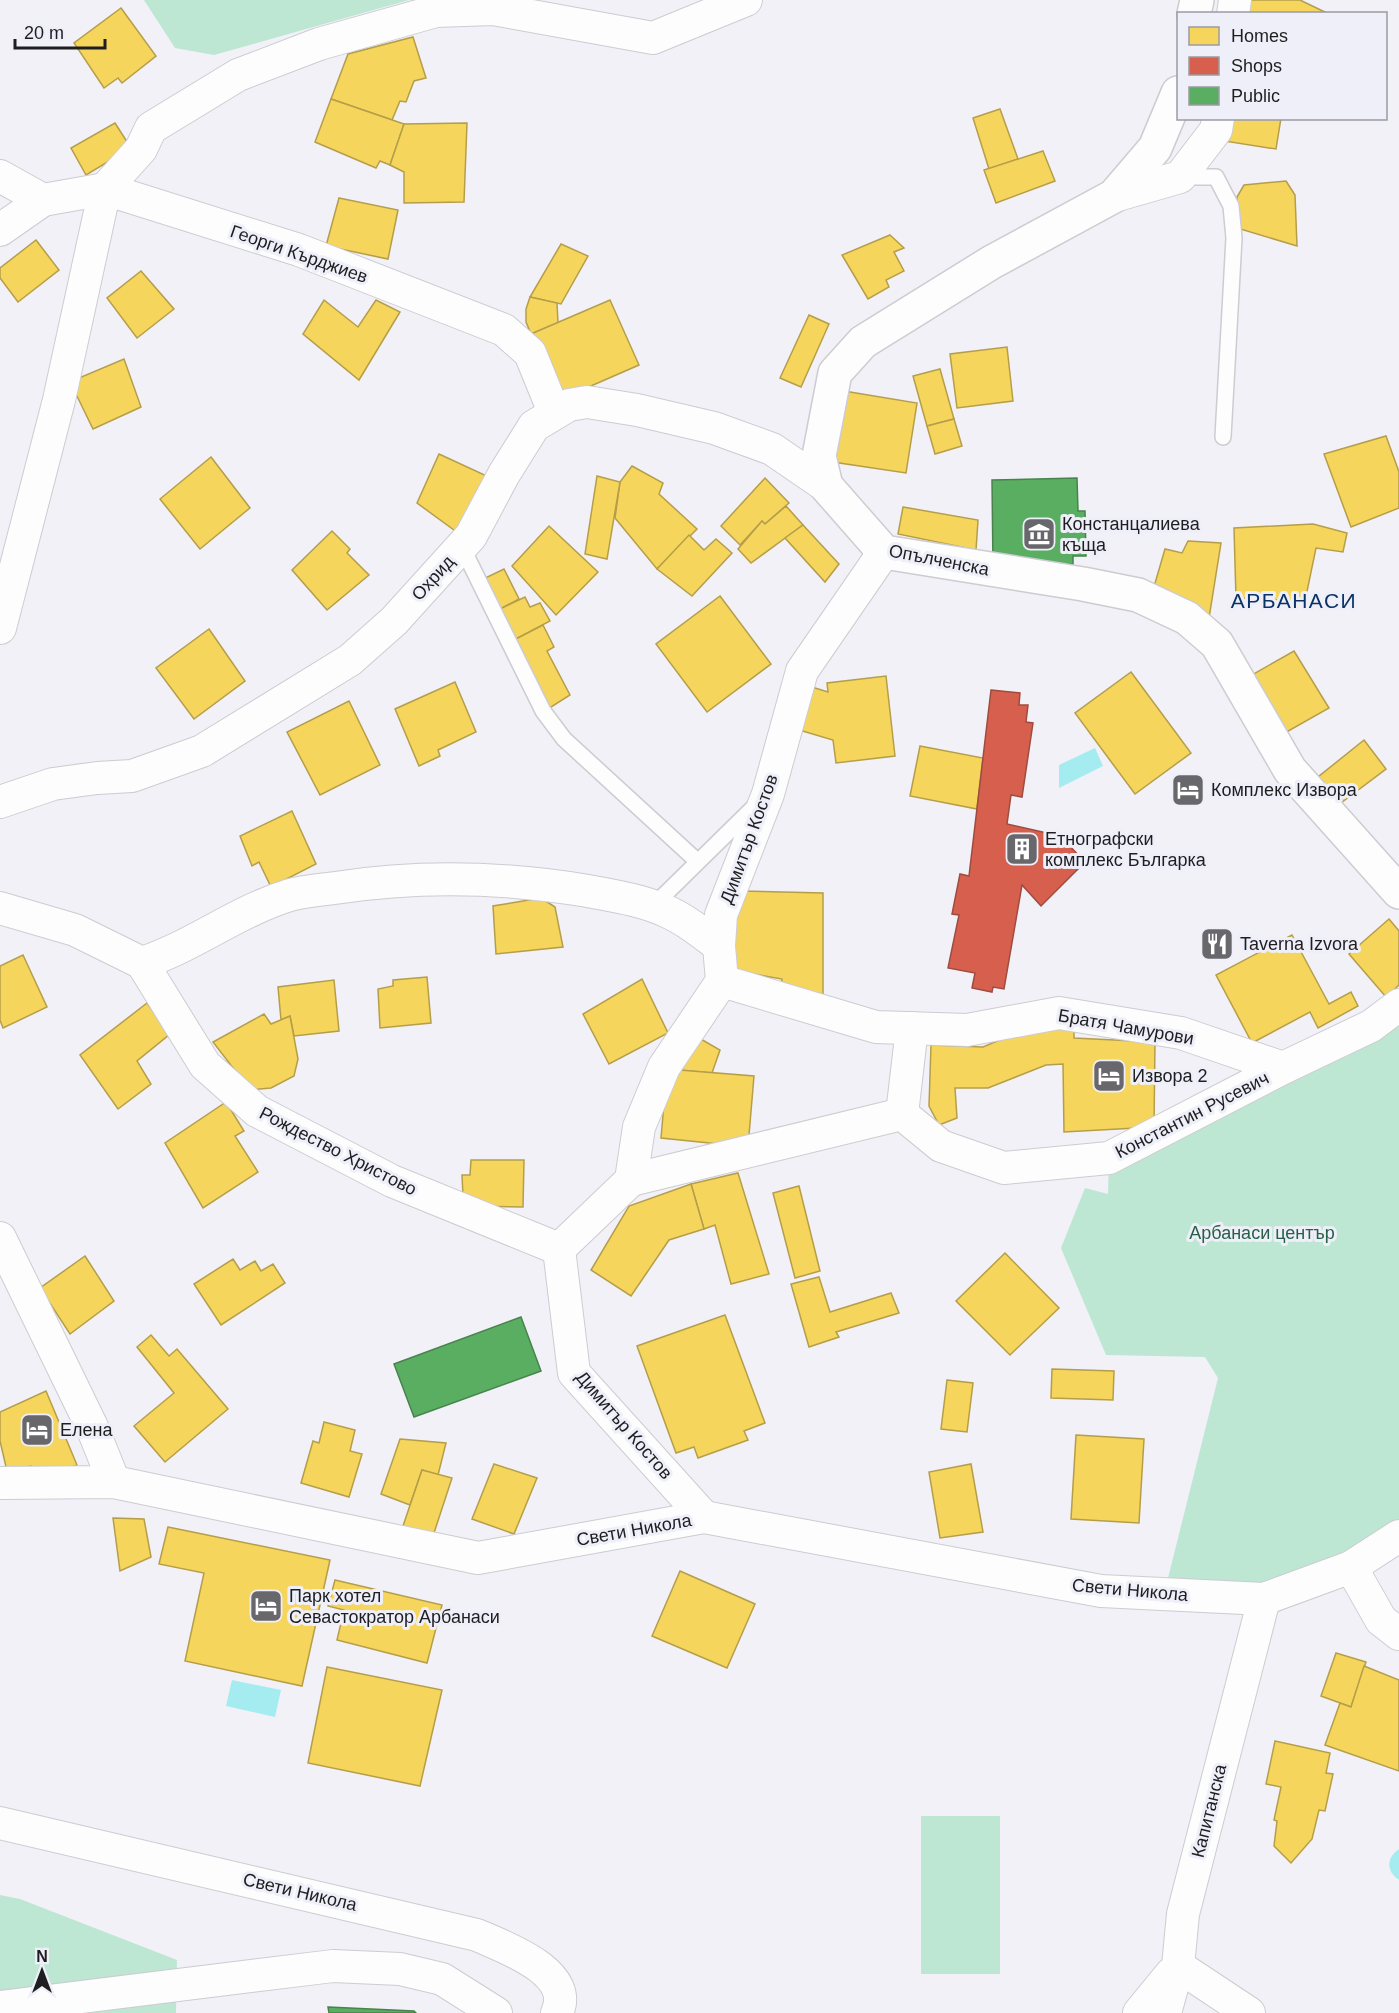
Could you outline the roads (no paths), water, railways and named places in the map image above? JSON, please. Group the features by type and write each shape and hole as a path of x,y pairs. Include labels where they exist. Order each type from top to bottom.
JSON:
{"street":[{"path":"0,628 59,400 105,189 141,149 151,128 238,75 319,44 436,11 493,9 653,38 746,0"},
{"name":"Опълченска","path":"1177,98 1155,148 1114,196 992,262 863,342 835,373 819,456 826,486 884,552 1138,595 1187,618 1217,644 1290,770 1399,892"},
{"path":"1114,196 1180,177 1216,130 1218,120"},
{"path":"0,176 43,200 0,230"},
{"name":"Георги Кърджиев","path":"43,200 105,189 298,250 504,330 530,353 554,412"},
{"name":"Охрид","path":"0,802 53,784 132,776 202,751 350,660 394,621 471,536 504,474 534,426 569,405 586,402 637,410 714,428 772,449 826,486"},
{"name":"Димитър Костов","path":"722,981 719,946 721,915 768,794 802,671 884,552"},
{"path":"0,908 75,930 142,963 173,953 229,921 291,895 373,882 451,878 556,886 625,898 652,907 694,927 719,946"},
{"name":"Рождество Христово","path":"142,963 205,1065 257,1111 392,1181 559,1249"},
{"path":"631,1180 639,1127 664,1067 722,981"},
{"name":"Братя Чамурови","path":"722,981 876,1027 967,1030 1059,1013 1181,1033 1282,1068"},
{"name":"Константин Русевич","path":"902,1114 941,1146 1004,1168 1109,1158 1282,1068 1371,1026 1399,1005"},
{"path":"559,1249 631,1180 902,1114 912,1028"},
{"path":"0,1238 92,1427 114,1482"},
{"name":"Димитър Костов","path":"559,1249 574,1373 704,1517"},
{"name":"Свети Никола","path":"0,1483 114,1482 478,1558 704,1517 1101,1591 1264,1599 1351,1567 1399,1536"},
{"path":"1351,1567 1381,1620 1399,1634"},
{"name":"Капитанска","path":"1165,2013 1178,1966 1183,1914 1264,1599"},
{"name":"Свети Никола","path":"0,1823 477,1935 522,1955 552,1978 560,1992 557,2013"},
{"path":"0,2007 333,1966 400,1969 442,1979 496,2013"},
{"path":"1139,2013 1178,1966 1249,2013"}],"lane":[{"path":"1180,177 1216,177 1231,206 1233,260 1223,437"},
{"path":"462,547 543,711 564,739 697,861"},
{"path":"652,907 768,794"}],"water":[{"path":"1095,748 1103,766 1059,788 1059,765"},
{"path":"232,1680 281,1690 275,1717 226,1706"},
{"path":"1399,1849 1399,1880 1392,1873 1389,1864 1392,1856"}],"place":[{"name":"Констанцалиева къща","path":"1039,534"},
{"name":"Комплекс Извора","path":"1188,790"},
{"name":"Етнографски комплекс Българка","path":"1022,849"},
{"name":"Taverna Izvora","path":"1217,944"},
{"name":"Извора 2","path":"1109,1076"},
{"name":"Елена","path":"37,1430"},
{"name":"Парк хотел Севастократор Арбанаси","path":"266,1606"}],"district":[{"name":"АРБАНАСИ","path":"1294,600"}],"park label":[{"name":"Арбанаси център","path":"1262,1233"}]}
